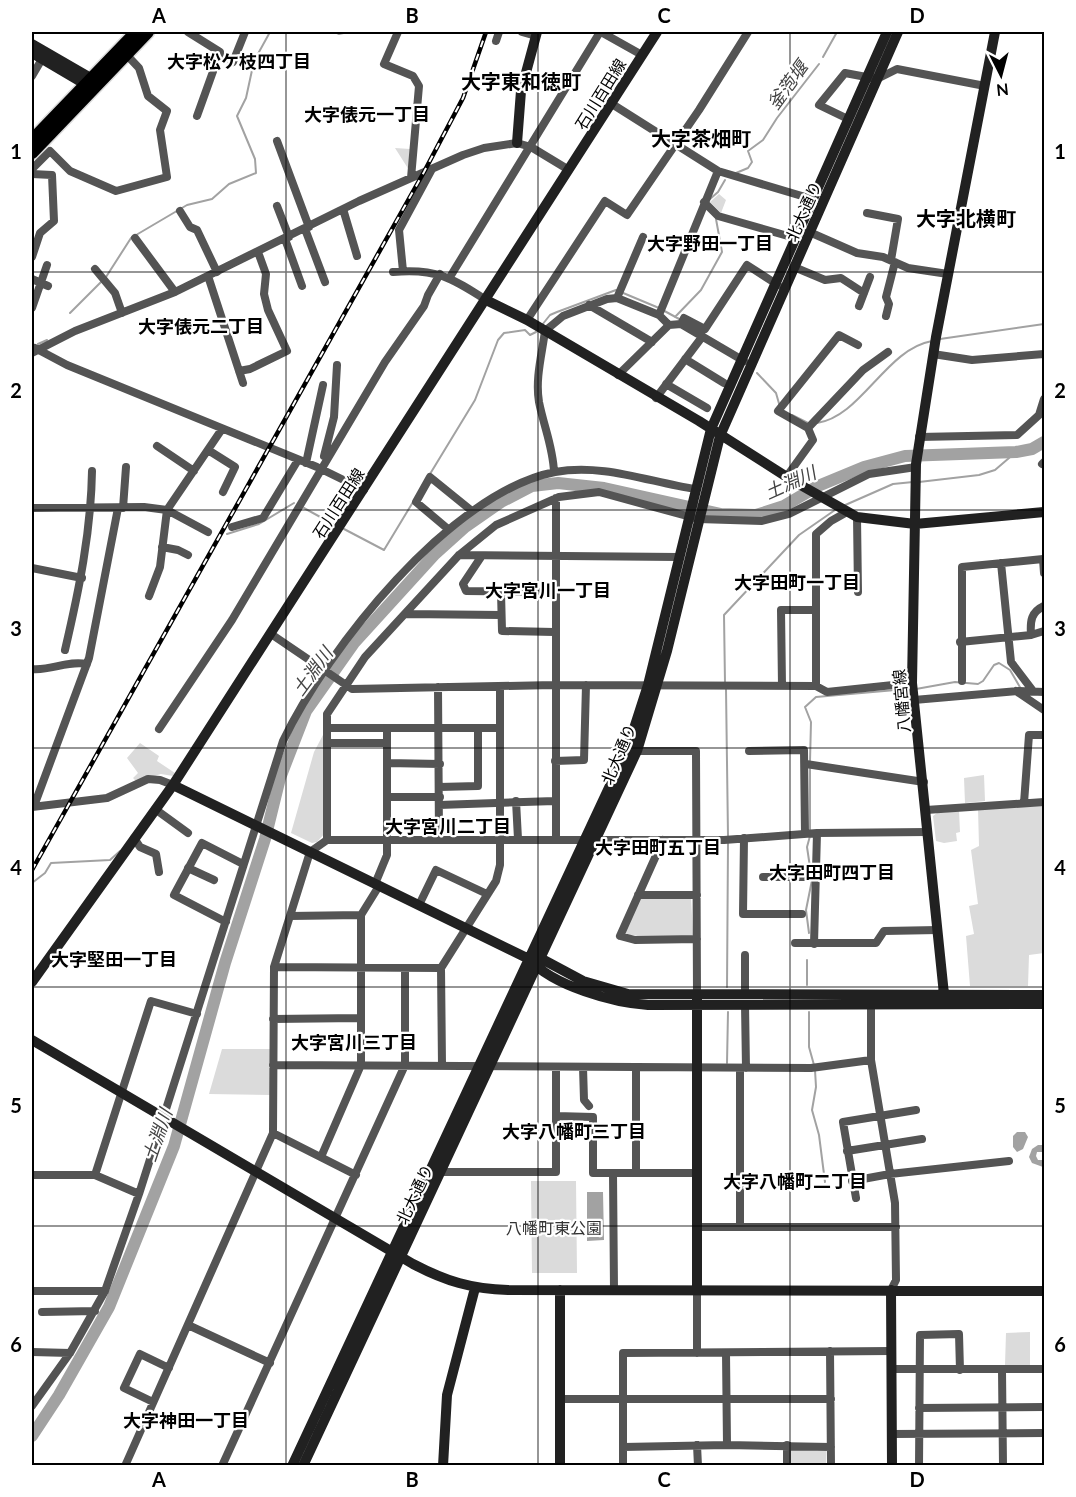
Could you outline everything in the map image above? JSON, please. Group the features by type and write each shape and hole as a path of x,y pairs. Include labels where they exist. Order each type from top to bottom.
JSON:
{"main road":[{"path":"123,51 136,32"},
{"path":"32,140 123,51 148,32"},
{"path":"32,153 92,83"}],"street":[{"path":"188,32 206,40 220,52 197,116"},
{"path":"219,55 233,62 245,32"},
{"path":"398,32 384,64 413,76 419,86 411,178"},
{"path":"496,41 499,32"},
{"path":"518,143 521,91 537,34 522,32"},
{"path":"450,277 600,32 642,55"},
{"name":"石川百田線","path":"32,982 173,785 657,32"},
{"path":"527,320 605,201 627,216 748,32"},
{"name":"北大通り","path":"590,840 637,751 698,491 716,432 871,79 887,32"},
{"name":"北大通り","path":"780,286 794,267 812,200 848,119 898,32"},
{"name":"八幡宮線","path":"945,998 913,690 916,466 935,339 995,32"},
{"path":"32,44 92,83"},
{"path":"32,169 50,151 70,171 116,191 166,177 160,130 166,111 148,96 139,68 123,51"},
{"path":"32,53 92,83"},
{"path":"32,76 42,59"},
{"path":"848,119 819,105 845,73 871,79 897,69 985,86"},
{"path":"612,104 718,171 812,200"},
{"path":"277,141 325,282"},
{"path":"33,349 174,292 343,209 484,148 518,143 531,147 569,170"},
{"path":"403,271 399,230 432,169"},
{"path":"661,312 718,171"},
{"path":"32,174 52,175 54,221 40,233 32,257"},
{"path":"704,202 718,216 802,233 857,252 893,261 908,268 948,274"},
{"path":"276,206 302,286"},
{"path":"343,209 357,256"},
{"path":"180,211 190,227 197,230 217,272"},
{"path":"867,213 898,219 886,297 889,304 886,316"},
{"path":"617,298 643,237"},
{"path":"135,238 174,292"},
{"path":"239,371 259,366 287,351 268,310 264,294 266,274 258,252"},
{"path":"32,308 45,284 47,264"},
{"path":"618,375 669,325 682,322 705,329 747,265 780,286"},
{"path":"794,267 825,280 841,278 864,293"},
{"path":"95,269 104,278 122,313"},
{"path":"393,272 440,273 450,277 486,300 527,320 837,506 915,524 1044,512"},
{"path":"159,729 232,620 319,468 385,362 424,306 440,273"},
{"path":"208,276 243,382"},
{"path":"859,306 870,277"},
{"path":"32,279 45,284"},
{"path":"554,472 554,451 539,402 538,384 545,331 563,316 589,305 617,298 661,312 669,325"},
{"path":"589,305 652,342"},
{"path":"682,322 702,337 746,362"},
{"path":"811,424 780,408 839,335 858,345"},
{"path":"656,398 702,337"},
{"path":"33,349 78,370 319,468 364,490"},
{"path":"811,424 863,370 888,352"},
{"path":"933,354 972,360 1044,354"},
{"path":"685,359 724,383"},
{"path":"319,468 326,452 334,417 337,365"},
{"path":"666,384 707,408"},
{"path":"306,463 316,428 323,385"},
{"path":"918,442 1017,435 1039,415 1044,399"},
{"path":"792,479 813,440 811,424"},
{"path":"148,596 160,567 167,510 222,429"},
{"path":"157,446 194,471"},
{"path":"208,450 235,467 223,492"},
{"path":"232,527 264,518 298,460"},
{"path":"816,686 816,534 831,521 845,484 869,474 916,466"},
{"path":"126,467 120,508 87,664 33,807 107,798 148,779 160,780 535,961 605,999 628,1003 1044,995"},
{"path":"32,1405 70,1353 105,1291 164,1118 283,741 301,703 365,616 448,529 501,491 554,472 586,469 616,472 698,491"},
{"path":"65,650 82,578 92,507 93,471"},
{"path":"448,529 416,502 430,477 472,511"},
{"path":"327,840 329,728 327,714 343,685 365,657 459,555 496,525 556,498 599,492 693,516 762,520 837,506"},
{"path":"556,498 554,557 556,840"},
{"path":"837,506 858,592"},
{"path":"32,507 167,510 208,531"},
{"path":"292,1466 397,1254 590,840 653,686 678,557 693,516"},
{"path":"162,547 178,550 188,555"},
{"path":"459,555 678,557"},
{"path":"481,557 463,584 466,591 554,592"},
{"path":"962,681 960,642 962,567 1043,558 1044,573"},
{"path":"1001,563 1011,662 1023,691 1044,710"},
{"path":"32,568 82,578"},
{"path":"501,592 502,631 554,632"},
{"path":"1031,635 1031,618 1034,612 1044,606"},
{"path":"782,686 781,610 816,610"},
{"path":"406,614 501,615"},
{"path":"960,642 1031,635 1044,631"},
{"path":"271,634 352,689 586,685 816,686 827,692 913,690 1044,692"},
{"path":"32,669 46,670 68,663 87,664"},
{"path":"555,762 584,760 586,685"},
{"path":"438,687 439,839"},
{"path":"442,1065 441,968 496,880 500,865 500,687"},
{"path":"329,728 500,728"},
{"path":"321,1157 361,1065 361,915 386,862 388,839 387,728"},
{"path":"439,787 478,786 478,728"},
{"path":"1024,803 1029,735 1044,735"},
{"path":"328,743 387,743"},
{"path":"749,751 804,750 809,764 810,834 817,877 814,944"},
{"path":"637,751 696,751 697,1353"},
{"path":"387,763 440,764"},
{"path":"809,764 924,782"},
{"path":"387,797 439,801 555,801"},
{"path":"516,801 518,839"},
{"path":"926,810 1044,802"},
{"path":"155,809 188,833"},
{"path":"125,1466 273,1133 274,968 310,852 327,840 696,840 810,834 928,832"},
{"path":"134,838 140,847 156,854 159,872"},
{"path":"744,838 743,914 802,914"},
{"path":"663,840 620,936 635,940 697,939"},
{"path":"226,922 174,895 201,843 243,864"},
{"path":"188,868 214,880"},
{"path":"419,905 436,870 487,894"},
{"path":"763,877 817,877"},
{"path":"638,895 697,895"},
{"path":"290,916 361,915"},
{"path":"795,943 876,943 884,931 938,930"},
{"path":"740,1227 745,955"},
{"path":"274,968 441,968"},
{"path":"222,1466 337,1220 405,1065 405,968"},
{"path":"745,1000 871,1003 945,998 1044,1004"},
{"path":"95,1175 151,1001 197,1014"},
{"path":"871,1003 871,1060 890,1174 896,1227 896,1280 891,1290 892,1466"},
{"path":"273,1019 360,1018"},
{"path":"32,1040 433,1275 475,1288 1044,1291"},
{"path":"273,1065 811,1068 871,1060"},
{"name":"北大通り","path":"303,1466 397,1254 441,1172 485,1065"},
{"path":"441,1172 556,1172 556,1066"},
{"path":"583,1067 584,1100 589,1106"},
{"path":"636,1067 636,1172"},
{"path":"856,1198 843,1122 916,1110"},
{"path":"556,1116 593,1117 593,1173 697,1173"},
{"path":"273,1133 356,1176"},
{"path":"848,1151 922,1139"},
{"path":"852,1181 890,1174 1009,1161"},
{"path":"613,1173 614,1290"},
{"path":"32,1175 95,1175 139,1194"},
{"path":"697,1227 896,1227"},
{"path":"443,1466 447,1395 475,1288"},
{"path":"560,1290 560,1466"},
{"path":"32,1291 105,1291"},
{"path":"42,1312 95,1311"},
{"path":"188,1325 270,1363"},
{"path":"919,1466 920,1335 959,1334 960,1370"},
{"path":"830,1351 831,1466"},
{"path":"623,1466 623,1353 891,1351"},
{"path":"32,1352 70,1353"},
{"path":"726,1353 727,1444"},
{"path":"153,1402 124,1388 140,1354 169,1368"},
{"path":"891,1369 1044,1369"},
{"path":"1002,1370 1003,1466"},
{"path":"560,1399 726,1397 831,1399"},
{"path":"919,1408 1044,1407"},
{"path":"892,1434 1044,1433"},
{"path":"623,1447 727,1444 831,1447"},
{"path":"698,1445 698,1466"},
{"path":"787,1445 787,1466"}],"green space":[{"path":"395,148 410,149 409,170"},
{"path":"719,194 726,200 721,213 710,202"},
{"path":"324,733 325,833 317,842 312,843 291,833 314,752"},
{"path":"140,743 159,756 157,761 175,773 173,776 161,774 136,781 133,778 138,773 127,758"},
{"path":"984,775 985,801 965,803 964,778"},
{"path":"1044,805 1044,953 1029,955 1028,986 970,986 966,936 974,934 969,906 978,904 971,850 979,846 978,809"},
{"path":"959,811 960,832 956,833 957,841 944,843 936,841 933,816 937,813"},
{"path":"691,897 693,935 690,937 652,938 624,934 639,899"},
{"path":"222,1049 271,1049 271,1095 209,1094"},
{"name":"八幡町東公園","path":"531,1181 576,1181 577,1273 532,1273"},
{"path":"1030,1332 1030,1365 1005,1365 1006,1333"},
{"path":"790,1447 826,1448 826,1465 790,1465"}],"shaded area":[{"path":"1017,1132 1025,1132 1028,1137 1023,1149 1017,1152 1013,1147 1013,1136"},
{"path":"1038,1145 1044,1145 1044,1152 1037,1152 1036,1156 1038,1160 1044,1160 1043,1167 1032,1163 1029,1157 1032,1149"},
{"path":"587,1192 603,1192 604,1240 587,1241"}],"waterway":[{"path":"70,313 106,277 131,238 187,205 212,199 229,184 256,173 255,159 237,116 246,98 254,61 270,32"},
{"path":"335,32 339,34 348,32"},
{"name":"釜萢堰","path":"823,57 837,32"},
{"name":"釜萢堰","path":"736,173 748,168 752,162 748,151 763,140 819,64"},
{"name":"釜萢堰","path":"710,199 718,192 725,180"},
{"name":"釜萢堰","path":"675,317 701,290 722,252 716,219"},
{"path":"542,325 550,315 616,290 681,320"},
{"path":"940,339 1044,324"},
{"path":"430,474 475,400 498,340 504,333 525,330 530,335 536,332"},
{"path":"38,344 47,340"},
{"path":"817,423 833,418 847,409 901,356 932,341"},
{"path":"757,373 776,393 780,407"},
{"path":"792,415 808,423"},
{"name":"土淵川","path":"32,1436 59,1395 109,1307 174,1146 225,963 265,839 280,778 306,711 354,643 435,554 465,527 501,502 532,486 558,483 604,488 721,514 756,515 784,506 818,486 864,467 905,456 1016,452 1032,449 1044,442"},
{"path":"919,482 979,475 995,470 1016,452"},
{"path":"843,506 893,484 913,482"},
{"path":"344,529 384,550 413,502"},
{"path":"227,534 259,524 294,503"},
{"path":"304,508 333,524"},
{"path":"725,683 724,615 799,535 835,510"},
{"path":"916,689 955,682 978,684 983,681 994,665 999,663 1010,670 1021,689"},
{"path":"726,689 728,836"},
{"path":"810,761 811,722 805,707 816,697 907,689"},
{"path":"810,767 810,830"},
{"path":"810,836 807,847 811,874"},
{"path":"727,987 728,843"},
{"path":"32,883 45,873 51,863 110,860 120,851"},
{"path":"809,933 806,910 812,880"},
{"path":"807,960 807,985"},
{"path":"727,1063 728,1012"},
{"path":"809,1012 809,1047 814,1065"},
{"path":"815,1070 816,1087 812,1110 819,1135 825,1182"}],"railway":[{"path":"32,870 424,172 463,98 486,32"}],"district":[{"name":"大字松ケ枝四丁目","path":"239,61"},
{"name":"大字東和徳町","path":"521,81"},
{"name":"大字俵元一丁目","path":"367,114"},
{"name":"大字茶畑町","path":"701,138"},
{"name":"大字北横町","path":"966,218"},
{"name":"大字野田一丁目","path":"710,243"},
{"name":"大字俵元二丁目","path":"201,326"},
{"name":"大字田町一丁目","path":"797,582"},
{"name":"大字宮川一丁目","path":"548,590"},
{"name":"大字宮川二丁目","path":"448,826"},
{"name":"大字田町五丁目","path":"658,847"},
{"name":"大字田町四丁目","path":"832,872"},
{"name":"大字堅田一丁目","path":"114,959"},
{"name":"大字宮川三丁目","path":"354,1042"},
{"name":"大字八幡町三丁目","path":"574,1131"},
{"name":"大字八幡町二丁目","path":"795,1181"},
{"name":"大字神田一丁目","path":"186,1420"}]}
